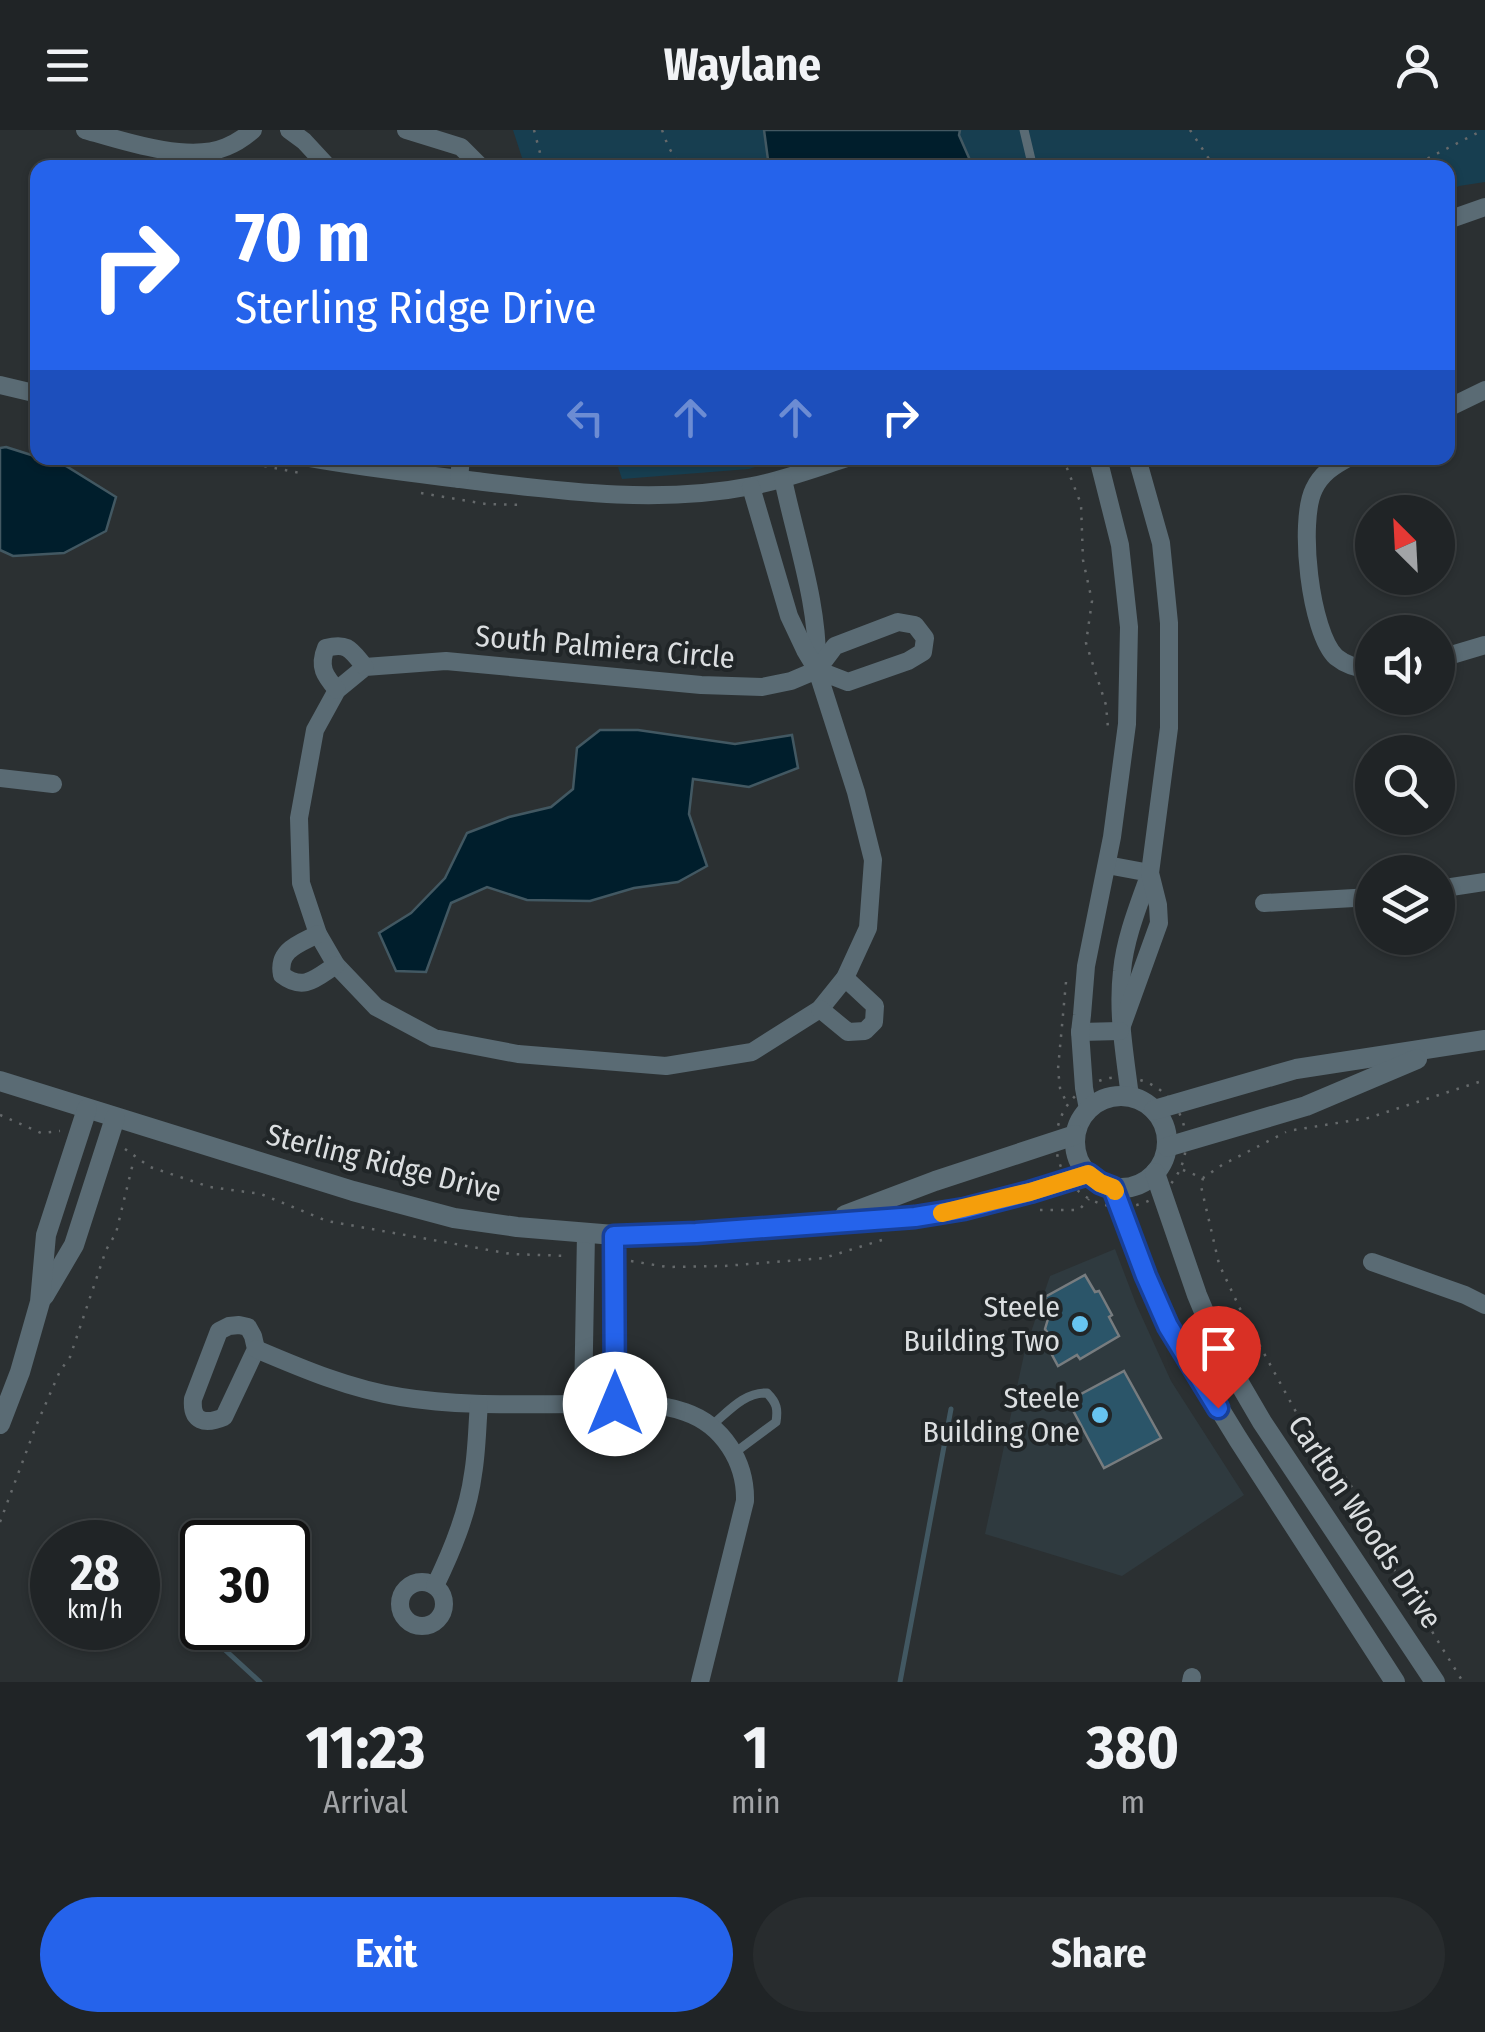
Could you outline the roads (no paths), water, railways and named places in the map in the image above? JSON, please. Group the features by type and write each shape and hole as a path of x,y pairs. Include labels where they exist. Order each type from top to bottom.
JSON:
{"street":[{"path":"85,130 120,140 204,152 224,148 253,130"},
{"path":"289,130 321,160"},
{"path":"406,130 462,147 474,160"},
{"path":"1455,218 1485,207"},
{"path":"0,385 30,392"},
{"path":"1455,405 1485,390"},
{"path":"403,465 459,479 594,494 692,494 752,486 825,465"},
{"path":"459,479 460,465"},
{"path":"1088,1110 1080,1032 1086,966 1107,865 1127,724 1130,626 1120,545 1100,465"},
{"path":"1139,465 1161,542 1169,624 1169,728 1150,872 1122,969 1120,1031 1128,1087 1143,1102 1164,1107 1296,1069 1485,1040"},
{"path":"1336,465 1313,490 1306,532 1310,581 1314,613 1334,655 1355,668"},
{"path":"782,478 813,610 817,670"},
{"path":"365,667 337,690 314,730 300,818 302,883 318,934 336,965 376,1007 434,1038 518,1054 666,1066 752,1052 820,1009 845,978 868,928 874,860 817,670 789,616 752,486"},
{"path":"898,622 914,625 926,638 923,652 908,661 848,682 817,670 836,646 898,622"},
{"name":"South Palmiera Circle","path":"337,690 324,674 321,659 326,648 339,645 351,649 365,667 446,660 700,685 762,687 817,670"},
{"path":"1455,654 1485,645"},
{"path":"0,778 53,784"},
{"path":"1107,865 1150,872"},
{"path":"1455,886 1485,882"},
{"path":"1264,903 1355,898"},
{"path":"318,934 287,950 280,964 282,975 293,984 308,983 336,965"},
{"path":"820,1009 848,1032 865,1031 874,1022 875,1006 845,978"},
{"path":"1080,1032 1120,1031"},
{"path":"1128,1087 1088,1110 1065,1138 1077,1156 1077,1177 1100,1183 1117,1198 1136,1186 1158,1183 1163,1161 1176,1145 1306,1106 1442,1048"},
{"name":"Sterling Ridge Drive","path":"0,1081 353,1191 454,1218 614,1236 915,1217 964,1209 1077,1177"},
{"path":"1164,1107 1162,1121 1166,1134 1176,1145"},
{"path":"0,1424 40,1302 46,1235 87,1109"},
{"path":"40,1302 74,1246 115,1118"},
{"name":"Sterling Ridge Drive","path":"825,1223 934,1181 1065,1138"},
{"name":"Carlton Woods Drive","path":"1158,1183 1220,1350 1262,1422 1435,1682"},
{"name":"Carlton Woods Drive","path":"1117,1198 1168,1326 1396,1682"},
{"path":"583,1404 586,1233"},
{"path":"614,1236 615,1404"},
{"path":"1372,1262 1485,1305"},
{"path":"229,1326 248,1326 256,1349 224,1417 214,1422 196,1416 192,1410 194,1398 219,1331 229,1326"},
{"path":"256,1349 356,1388 401,1398 479,1404 663,1407 684,1411 718,1431 734,1454 745,1482 744,1501 700,1682"},
{"path":"434,1586 469,1498 479,1404"},
{"path":"1238,1439 1262,1422"}],"lane":[{"path":"1024,130 1031,160"},
{"path":"711,1426 748,1396 767,1393 775,1401 776,1422 734,1454"}],"waterway":[{"path":"900,1682 951,1409"},
{"path":"225,1650 260,1682"}],"place":[{"name":"Steele Building Two","path":"1080,1324"},
{"name":"Steele Building One","path":"1100,1415"}]}
